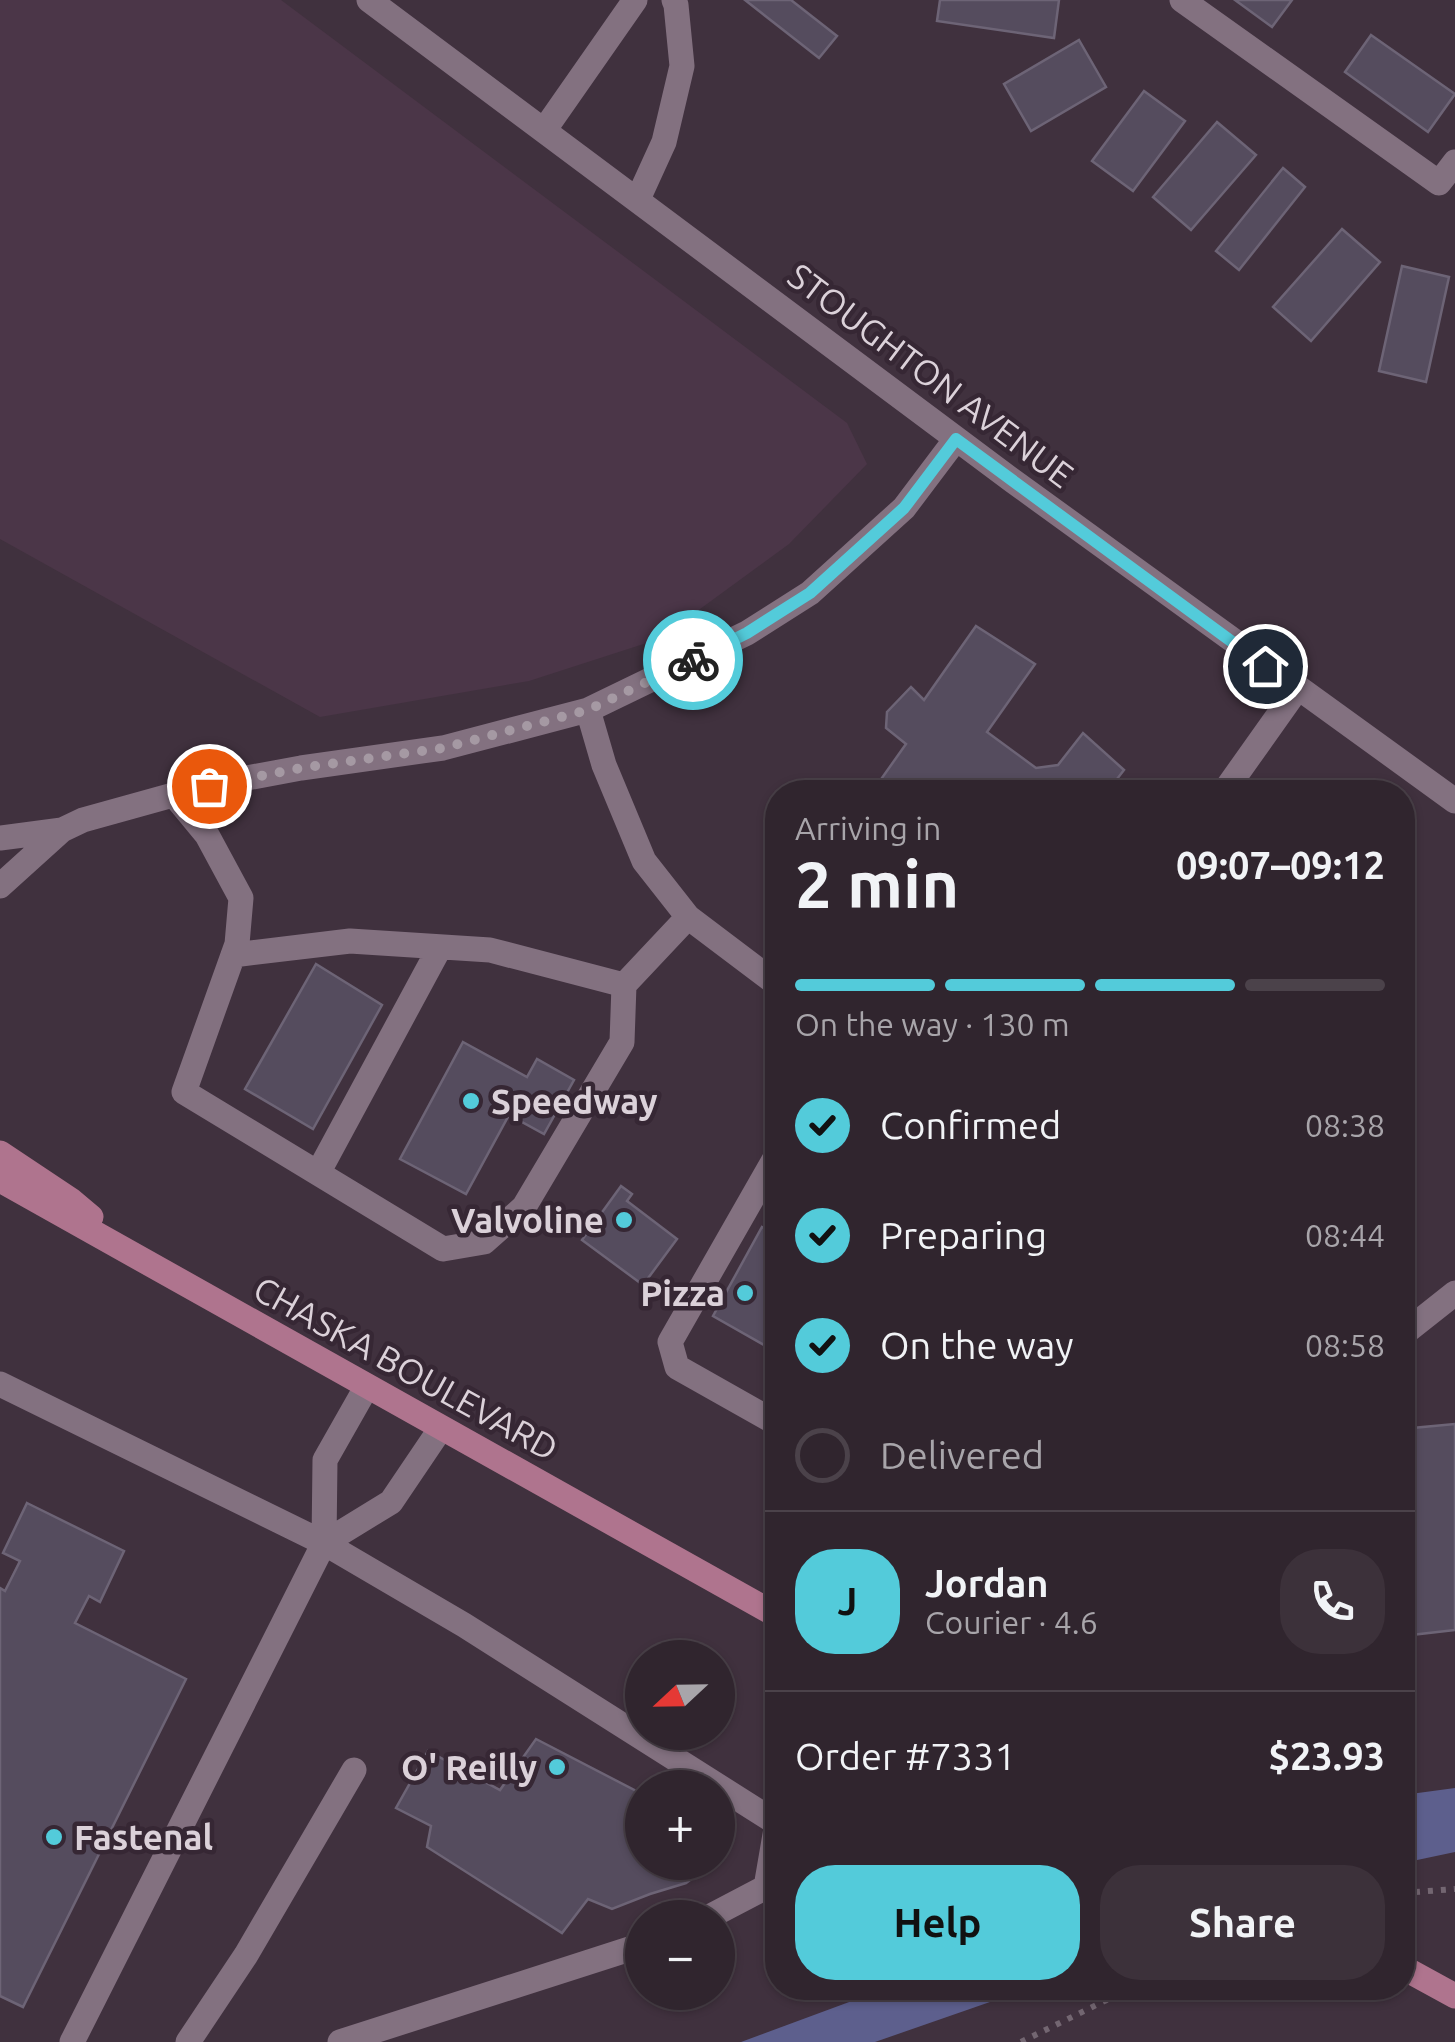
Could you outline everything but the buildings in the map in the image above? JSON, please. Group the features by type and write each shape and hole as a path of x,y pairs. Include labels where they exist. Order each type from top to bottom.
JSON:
{"main road":[{"path":"0,1153 72,1201 141,1259"},
{"name":"CHASKA BOULEVARD","path":"0,1180 765,1609"},
{"path":"1415,1974 1455,1996"}],"street":[{"name":"STOUGHTON AVENUE","path":"369,0 956,439 1455,801"},
{"path":"544,129 636,0"},
{"path":"638,199 664,142 682,66 674,0"},
{"path":"1182,0 1439,183 1455,162"},
{"path":"0,886 62,830 83,820 209,786 301,768 443,748 588,710 747,633 810,593 904,508 956,439"},
{"path":"1233,780 1297,689"},
{"path":"588,710 604,765 644,861 688,917 765,975"},
{"path":"174,795 207,835 241,898 237,944 184,1092 443,1248 484,1242 524,1207 622,1042 624,985 688,917"},
{"path":"0,838 62,830"},
{"path":"233,955 350,941 490,950 624,985"},
{"path":"318,1173 440,947"},
{"path":"765,1197 670,1342 677,1367 765,1417"},
{"path":"1415,1325 1455,1293"},
{"path":"0,1384 324,1543 765,1812"},
{"path":"72,2042 324,1543 325,1460 367,1386"},
{"path":"324,1543 390,1502 440,1428"},
{"path":"188,2042 246,1955 354,1770"},
{"path":"735,1903 765,1888"},
{"path":"340,2042 625,1950"}],"path":[{"path":"1415,1891 1455,1889"},
{"path":"1021,2042 1107,2000"}],"shaded area":[{"path":"0,0 281,0 847,423 867,464 789,544 659,639 529,681 320,717 0,539"}],"water":[{"path":"1455,1788 1455,1852 1415,1860 1415,1793"},
{"path":"855,2000 996,2000 875,2042 741,2042"}],"way so far":[{"path":"209,786 301,768 443,748 588,710 693,660"}],"place":[{"name":"Speedway","path":"471,1101"},
{"name":"Valvoline","path":"624,1220"},
{"name":"Pizza","path":"745,1293"},
{"name":"O' Reilly","path":"557,1767"},
{"name":"Fastenal","path":"54,1837"}],"route":[{"path":"693,660 747,633 810,593 904,508 956,439 1265,666"}]}
